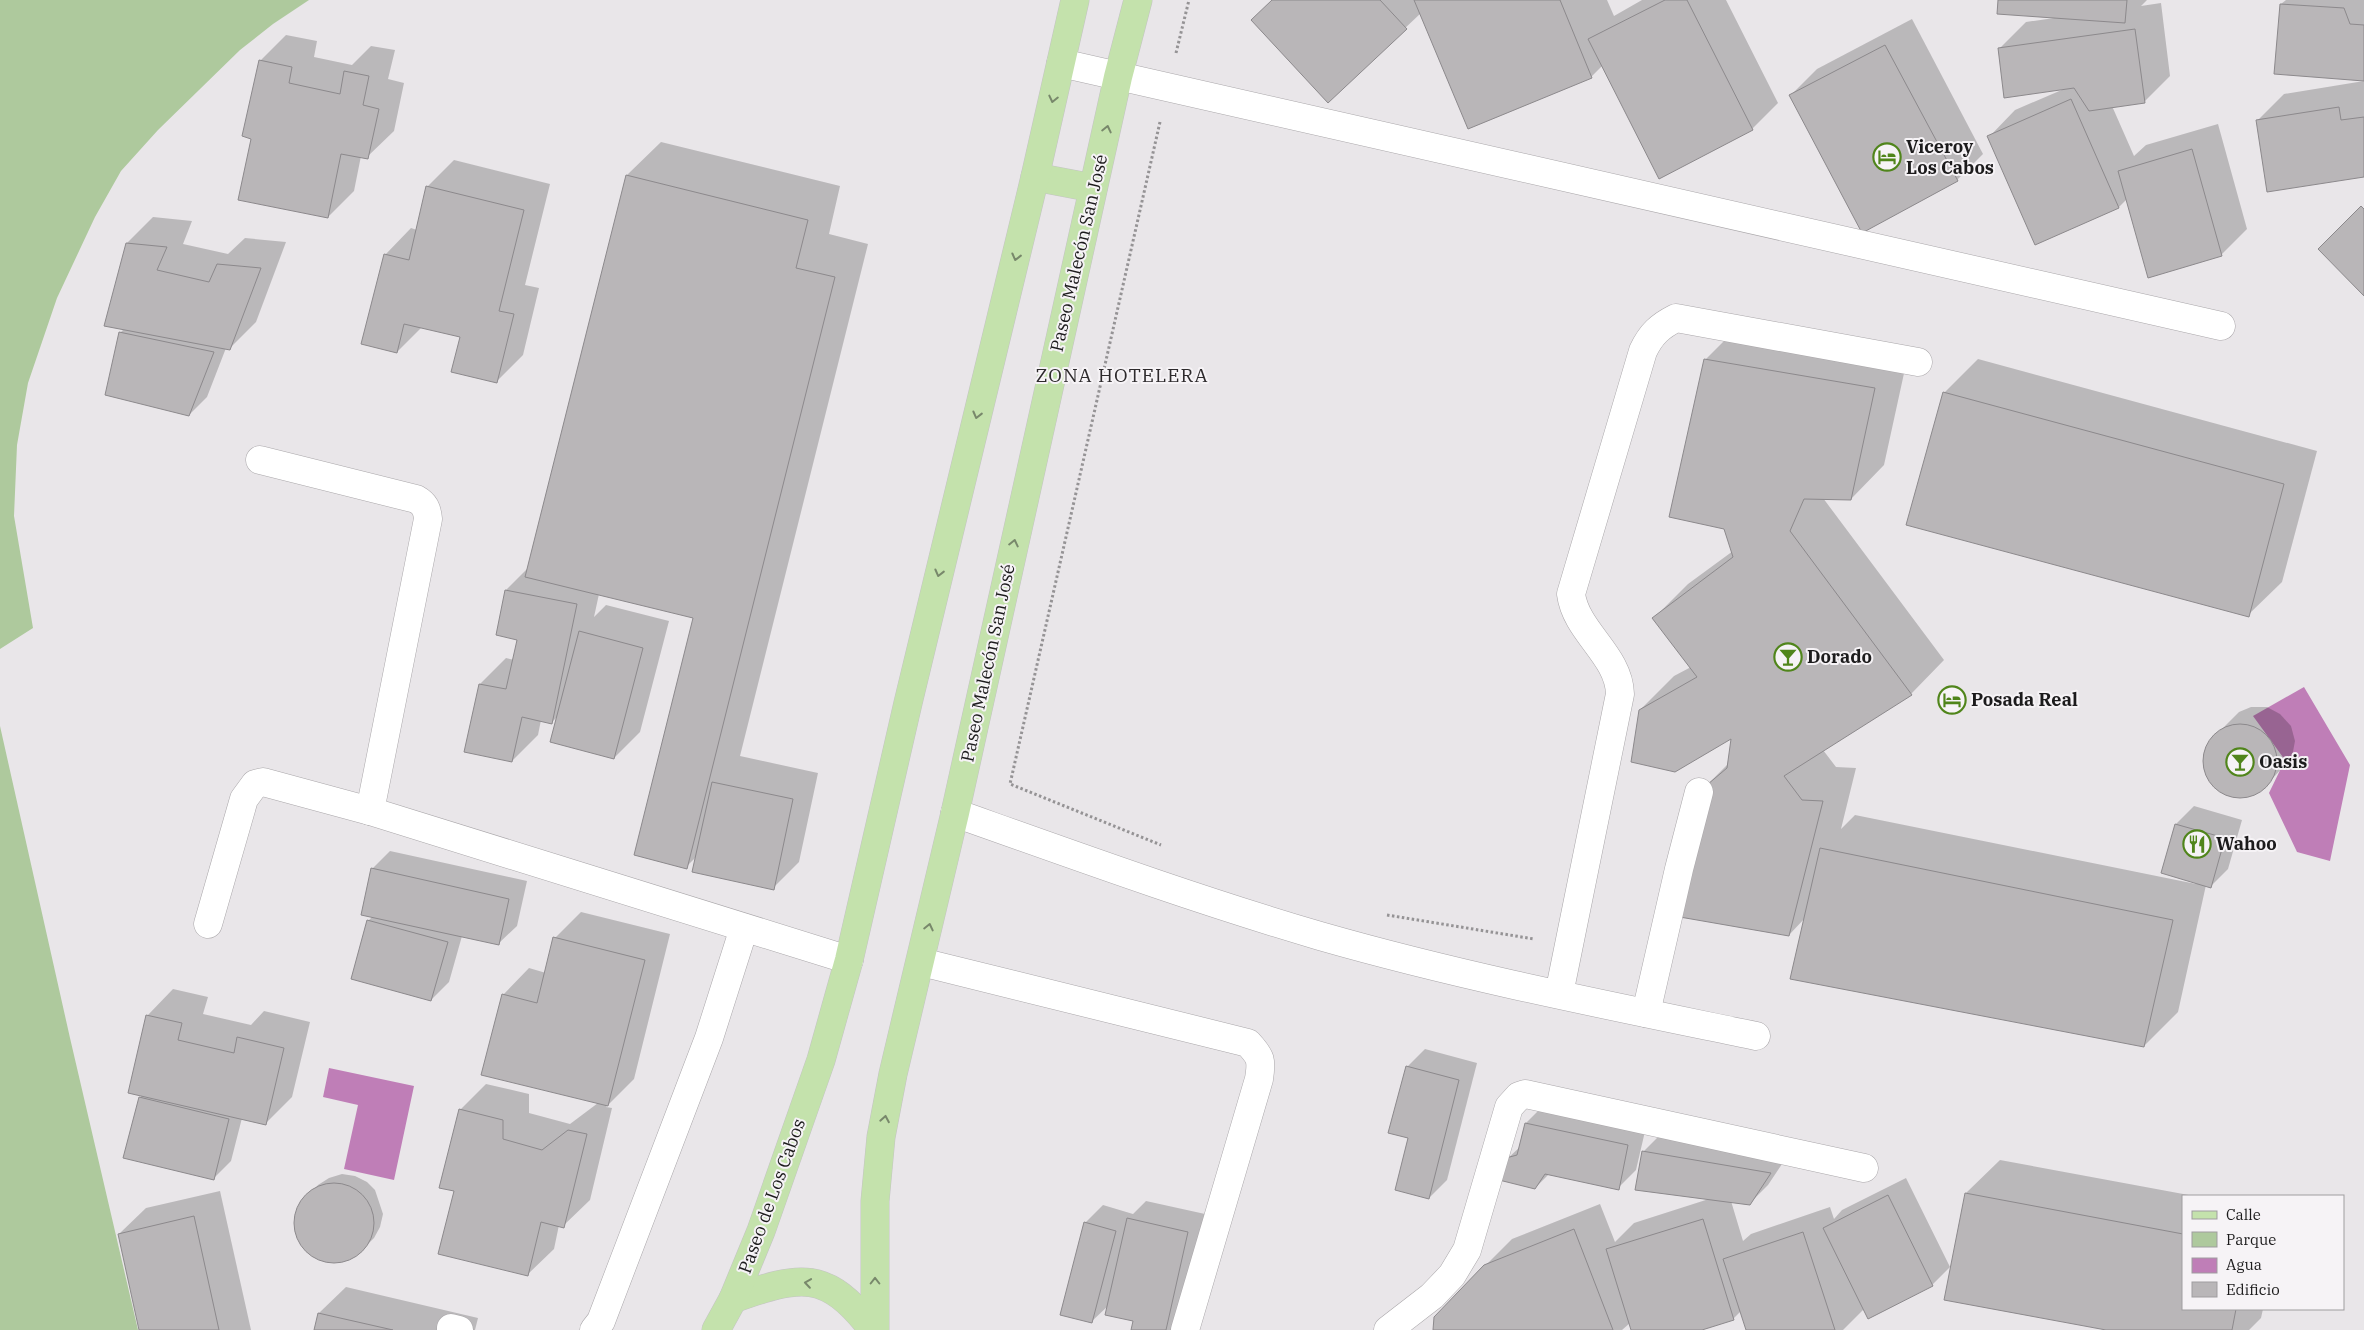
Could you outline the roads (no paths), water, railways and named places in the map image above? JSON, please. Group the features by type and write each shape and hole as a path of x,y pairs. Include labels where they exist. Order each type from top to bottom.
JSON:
{"main road":[{"path":"848,960 1035,177 1075,0"},
{"name":"Paseo Malecón San José","path":"874,1330 875,1201 882,1137 893,1074 955,813 1093,188 1118,77 1138,0"},
{"path":"1035,177 1093,188"},
{"name":"Paseo de Los Cabos","path":"716,1330 733,1299 761,1231 821,1060 848,960"},
{"path":"733,1299 777,1284 805,1282 833,1289 855,1306 874,1330"}],"street":[{"path":"1061,63 2221,326"},
{"path":"1559,994 1620,694 1620,679 1573,608 1571,594 1650,336 1661,326 1676,318 1918,362"},
{"path":"260,460 416,499 423,503 427,512 428,519 370,811"},
{"path":"208,924 244,799 255,784 263,782 370,811 848,960"},
{"path":"1646,1014 1698,792"},
{"path":"955,813 1178,892 1321,936 1559,994 1756,1036"},
{"path":"594,1330 601,1321 709,1038 744,928"},
{"path":"921,962 1248,1043 1256,1052 1262,1062 1259,1079 1185,1330"},
{"path":"1388,1330 1432,1296 1452,1275 1467,1250 1508,1108 1519,1096 1525,1094 1864,1168"}],"water":[{"path":"2304,687 2350,765 2330,861 2297,852 2269,793 2285,760 2253,716"},
{"path":"329,1068 414,1086 394,1180 344,1169 358,1105 323,1097"}],"place":[{"name":"Viceroy Los Cabos","path":"1887,157"},
{"name":"Dorado","path":"1788,657"},
{"name":"Posada Real","path":"1952,700"},
{"name":"Oasis","path":"2240,762"},
{"name":"Wahoo","path":"2197,844"}],"district":[{"name":"ZONA HOTELERA","path":"1122,375"}]}
